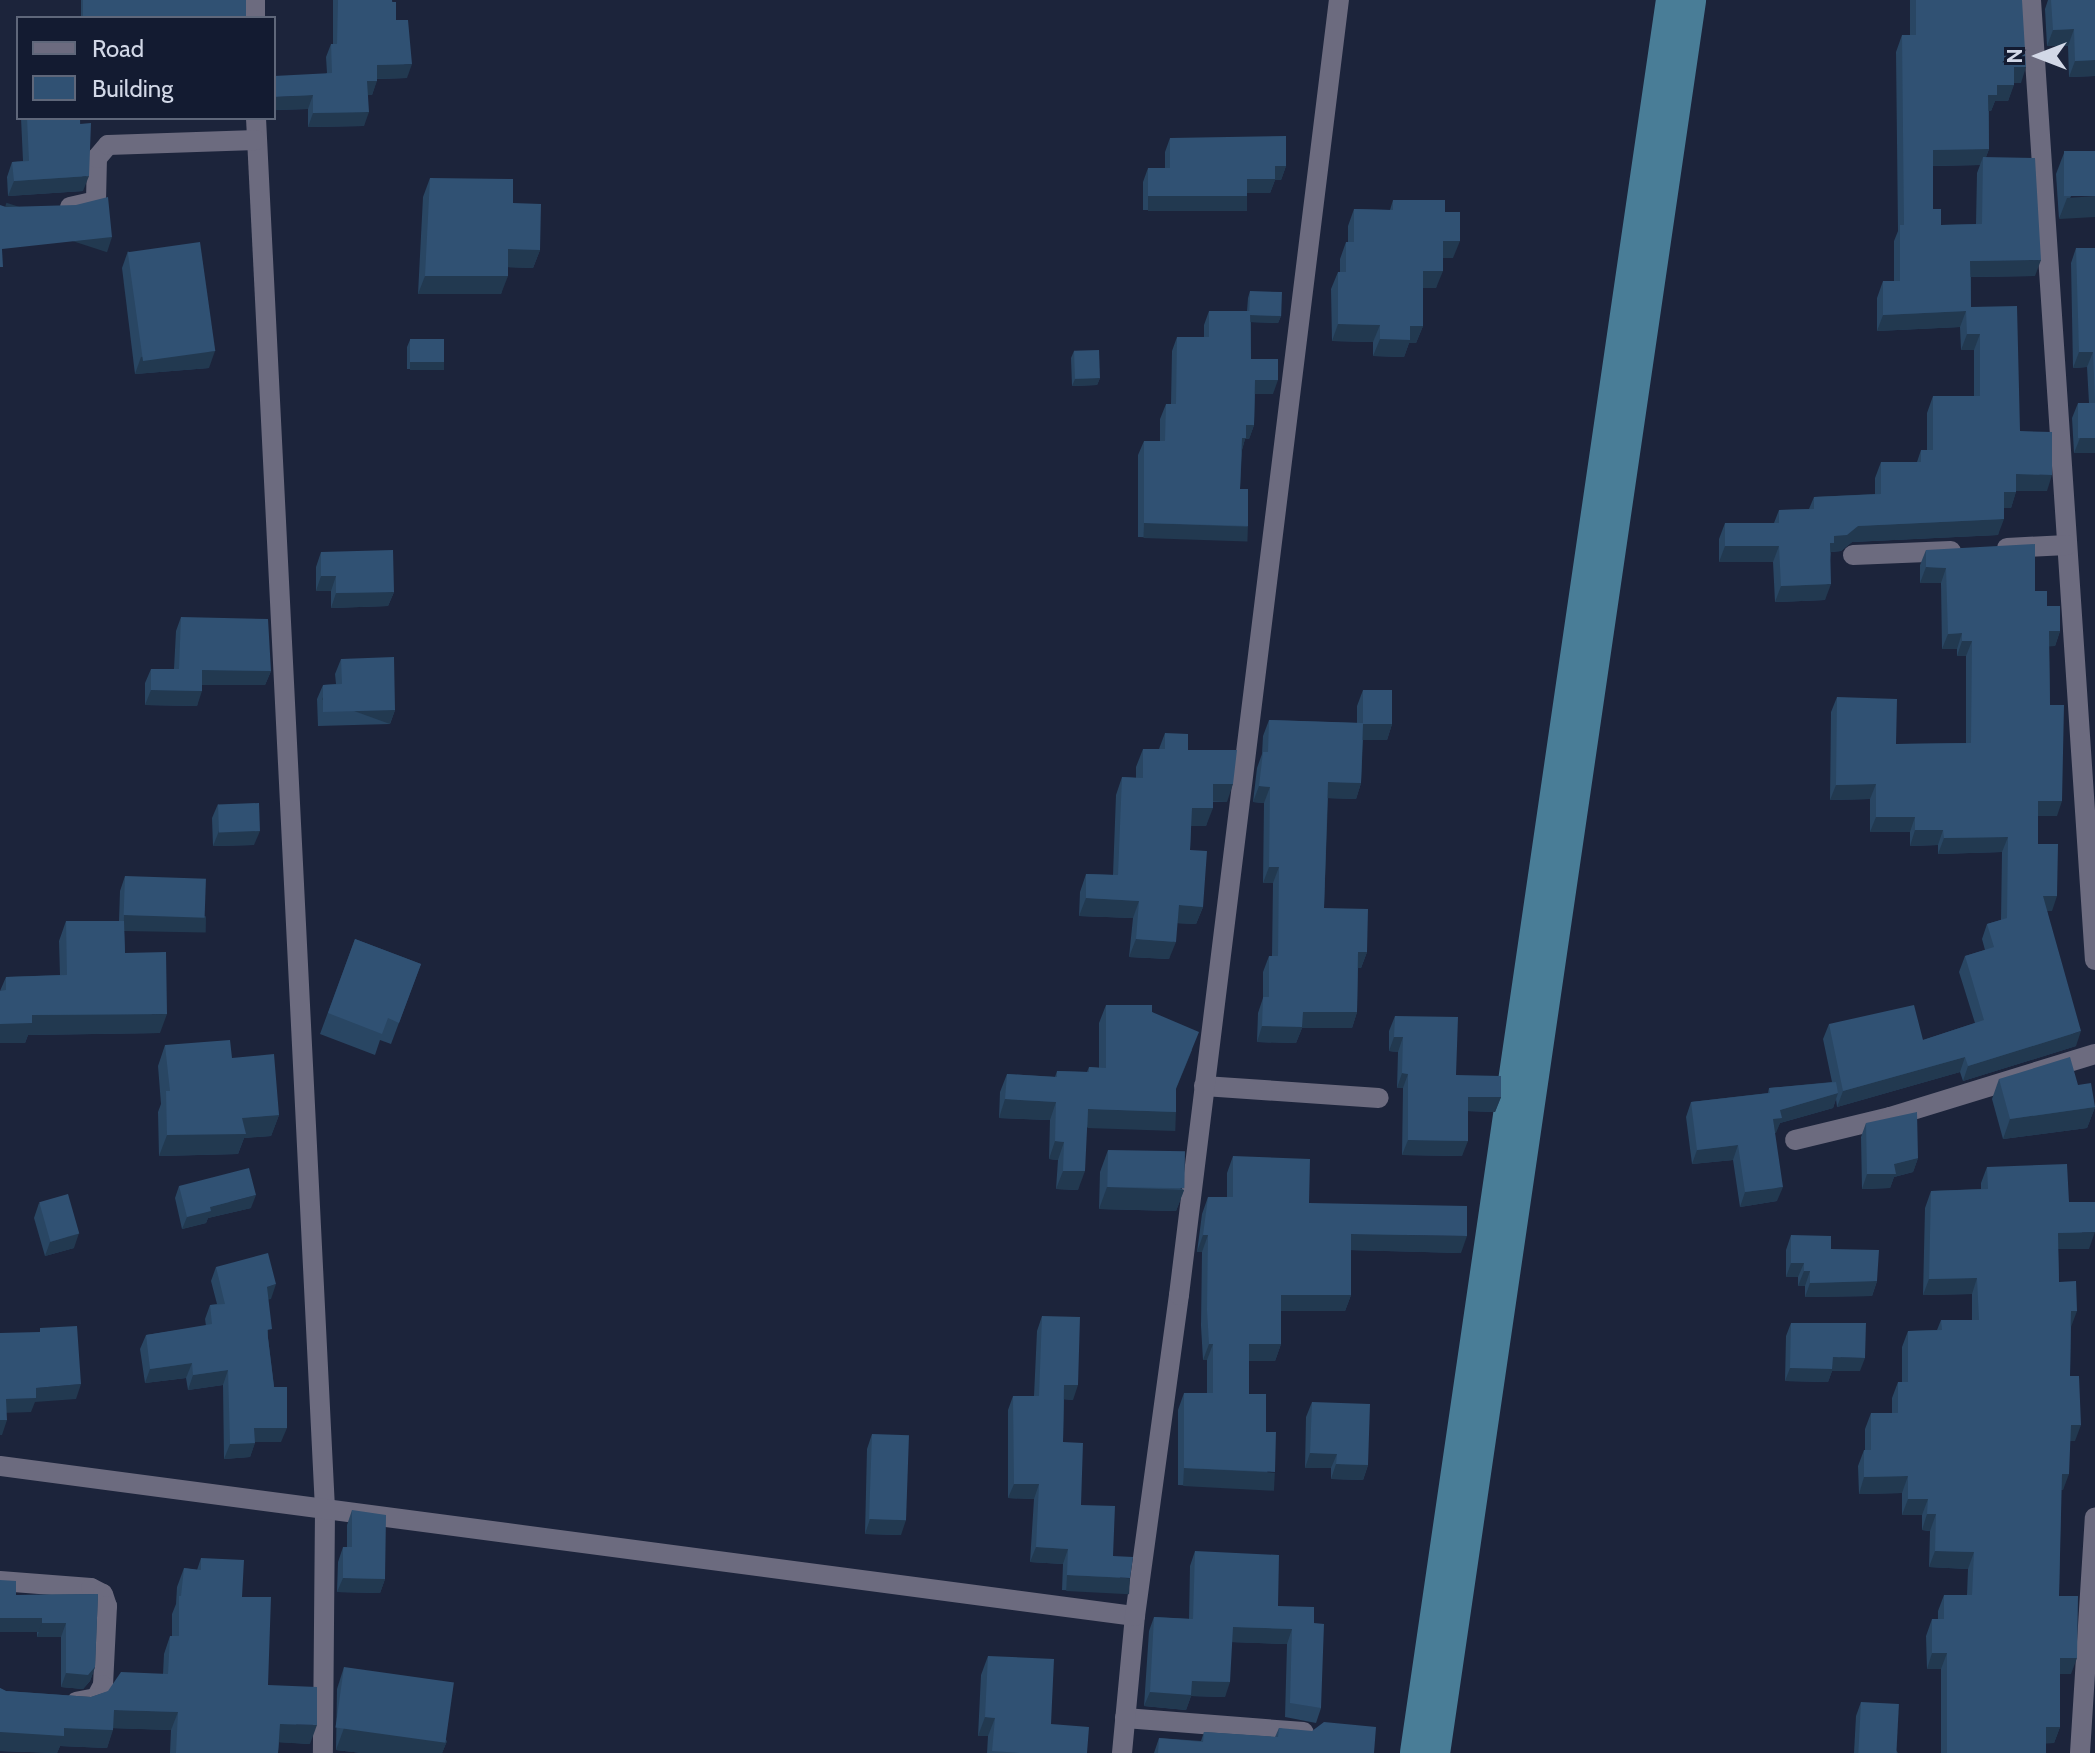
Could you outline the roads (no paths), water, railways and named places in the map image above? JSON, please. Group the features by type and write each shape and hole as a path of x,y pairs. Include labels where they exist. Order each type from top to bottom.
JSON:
{"street":[{"path":"1122,1753 1135,1616 1339,0"},
{"path":"2031,0 2095,960"},
{"path":"256,120 325,1510 323,1753"},
{"path":"56,208 96,201 97,158 108,145 256,140"},
{"path":"1853,555 2067,545"},
{"path":"1795,1140 1890,1117 2095,1054"},
{"path":"1204,1086 1379,1098"},
{"path":"0,1466 1135,1616"},
{"path":"2080,1753 2095,1517"},
{"path":"0,1581 91,1588 103,1594 107,1606 103,1685 96,1698 85,1702 56,1700"},
{"path":"1125,1718 1307,1732"}],"waterway":[{"path":"1425,1753 1681,0"}]}
